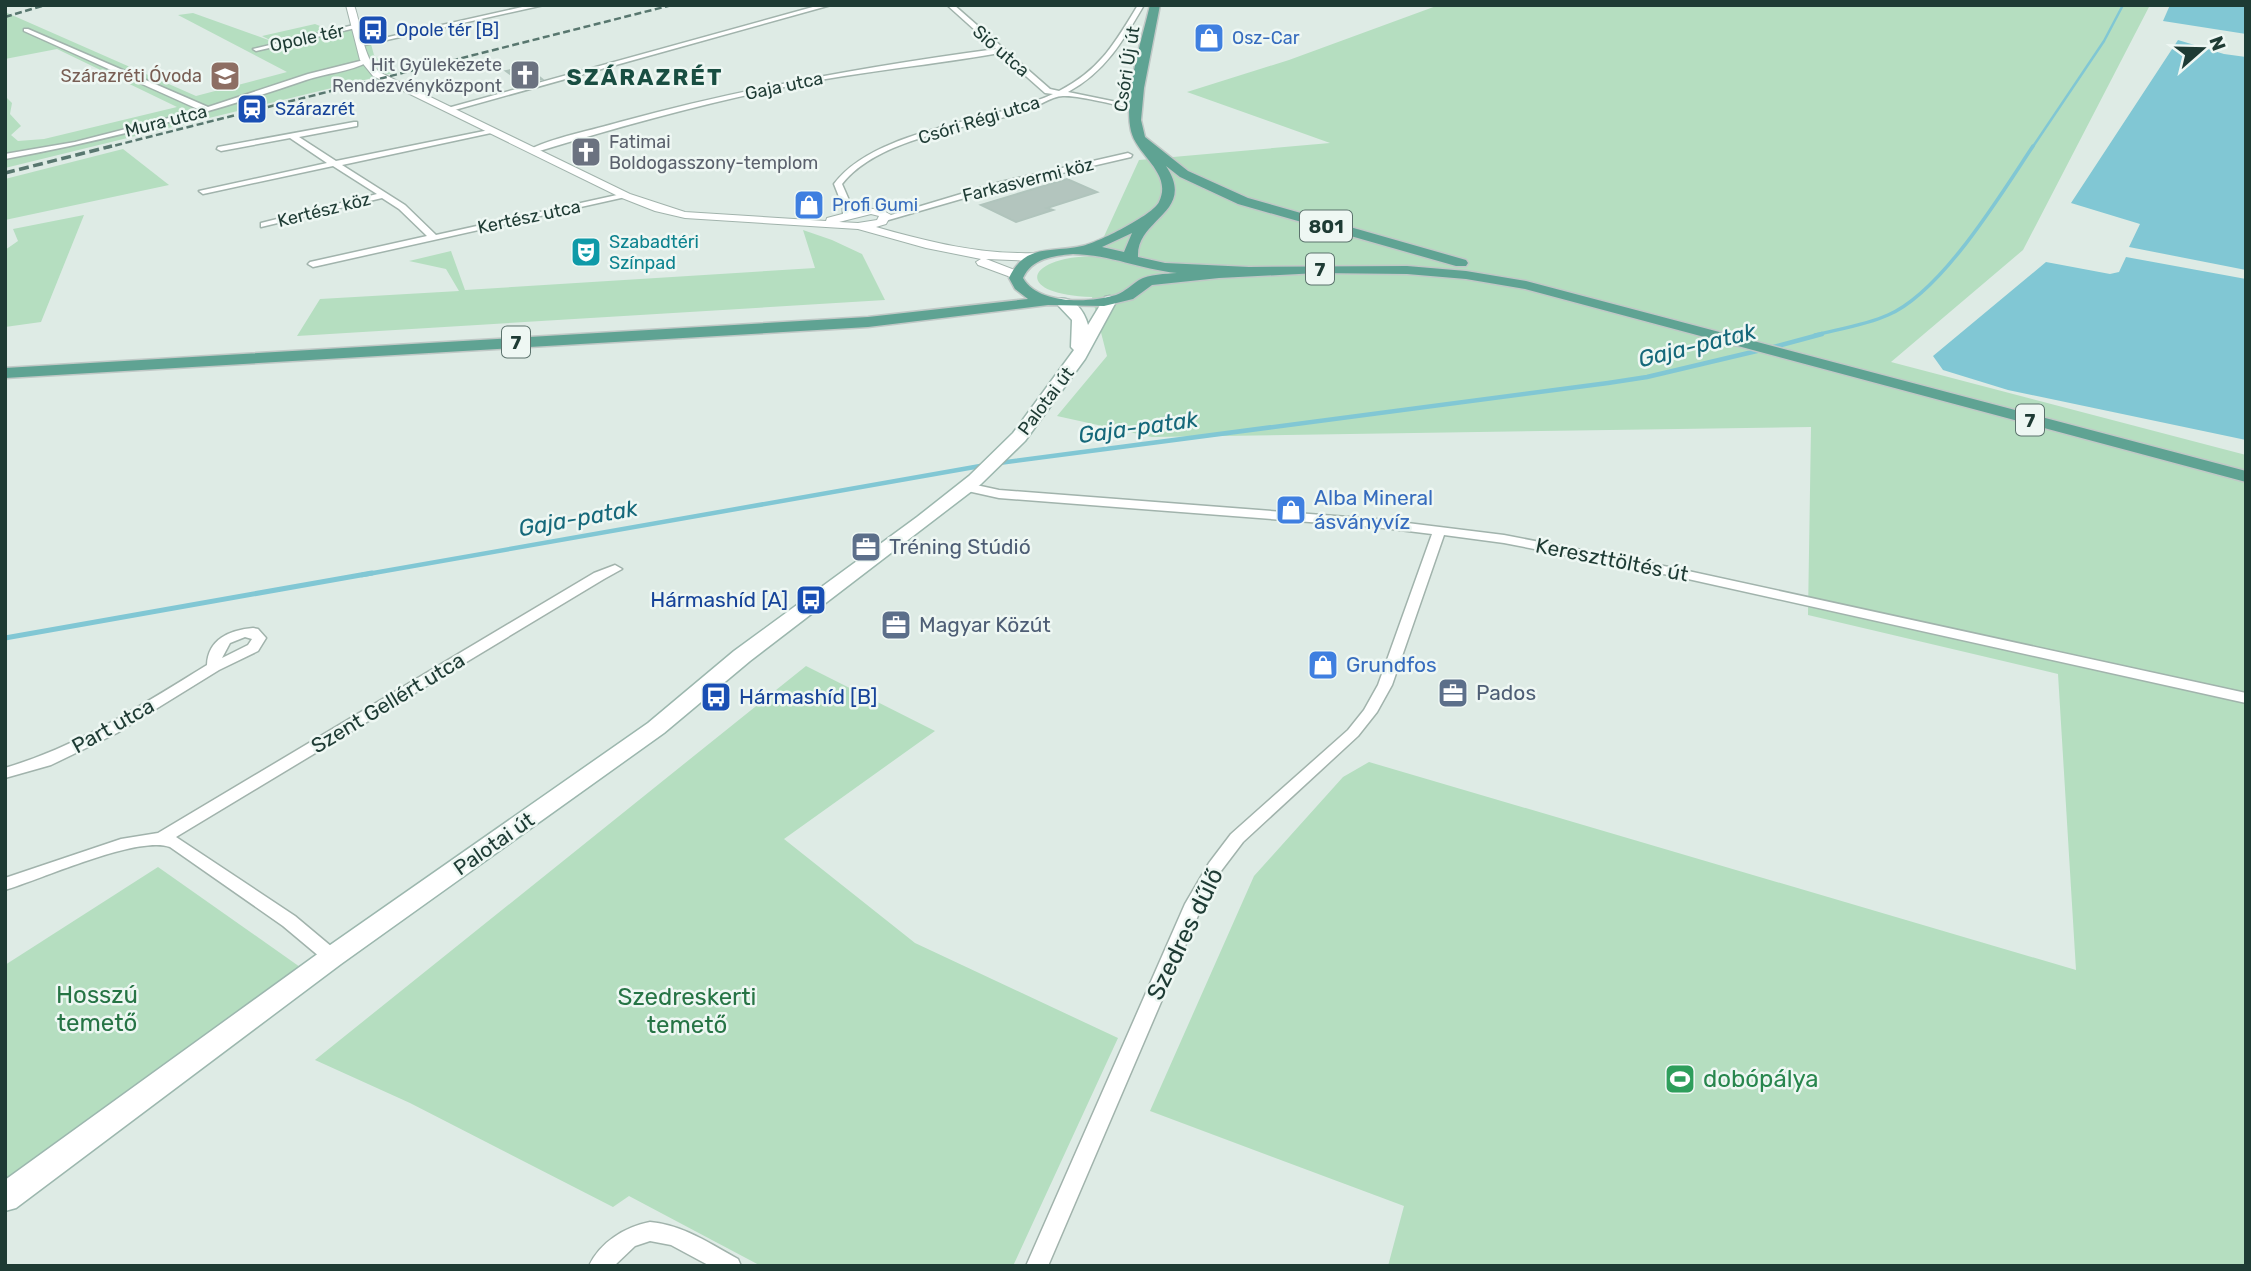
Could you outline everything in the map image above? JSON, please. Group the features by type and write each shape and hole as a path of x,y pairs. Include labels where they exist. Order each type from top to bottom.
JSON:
{"main road":[{"name":"Csóri Új út","path":"1139,139 1135,124 1137,107 1156,5"},
{"path":"1139,139 1168,178 1168,198 1132,244 1135,261 1147,272 1146,282"},
{"name":"801","path":"1139,139 1184,174 1243,201 1454,261 1525,285"},
{"path":"1085,249 1152,219"},
{"name":"7","path":"5,364 900,313 962,300 1010,284 1022,266 1037,257 1085,249 1135,261 1246,271"},
{"name":"7","path":"5,373 1056,301 1110,300 1134,292 1146,282 1246,271 1408,268 1473,275 1525,285 2246,477"},
{"name":"7","path":"1010,284 1056,301"},
{"name":"Palotai út","path":"5,1198 332,957 656,728 742,656 971,484 1014,443 1077,359 1110,300"},
{"name":"Palotai út","path":"1056,301 1076,310 1083,325 1077,359"}],"street":[{"path":"350,5 358,26 363,62 376,74 626,196 659,209 685,215 858,226 879,216"},
{"path":"360,44 541,5"},
{"path":"448,109 828,5"},
{"name":"Sió utca","path":"950,5 999,51 1048,91 1137,107"},
{"name":"Csóri Régi utca","path":"840,191 838,184 843,174 877,153 1022,109 1059,94 1087,77 1104,63 1141,5"},
{"name":"Opole tér","path":"256,49 358,26"},
{"path":"26,30 207,110"},
{"name":"Gaja utca","path":"533,150 617,125 763,89 886,66 999,51"},
{"name":"Mura utca","path":"5,157 64,146 207,110 363,62"},
{"path":"221,149 354,124"},
{"path":"203,191 491,131"},
{"path":"292,136 385,195 412,215 433,237"},
{"name":"Farkasvermi köz","path":"879,216 1024,178 1129,155"},
{"path":"840,191 879,216 899,237"},
{"path":"840,191 848,206 847,223 948,252 1010,284"},
{"name":"Kertész köz","path":"264,225 385,195"},
{"name":"Kertész utca","path":"313,264 626,196"},
{"path":"804,222 846,216 879,216"},
{"path":"948,252 1037,257"},
{"name":"Kereszttöltés út","path":"971,484 999,494 1440,530 1561,549 2246,698"},
{"name":"Szedres dűlő","path":"1037,1266 1194,904 1215,867 1237,838 1353,733 1370,712 1385,685 1440,530"},
{"name":"Szent Gellért utca","path":"5,884 127,843 162,838 599,576 615,569"},
{"name":"Part utca","path":"5,774 81,746 214,667"},
{"path":"162,838 176,843 289,922 332,957"},
{"path":"600,1266 622,1243 638,1234 653,1231 669,1234 730,1266"}],"green space":[{"path":"1439,5 2150,5 2023,250 1891,362 2246,455 2246,1266 1388,1266 1404,1206 1150,1111 1254,876 1343,777 1369,762 2076,970 2058,674 1808,615 1811,427 1152,437 1057,416 1107,356 1092,297 1049,290 1040,283 1037,276 1042,269 1053,263 1095,256 1139,160 1330,143 1187,92 1289,60"},
{"path":"5,12 196,96 287,72 178,15 193,13 274,42 262,36 315,24 330,30 365,23 379,28 383,37 371,44 374,55 393,73 5,168 5,96 12,103 10,114 21,126 11,135 18,141 44,139 177,107 57,49 5,59"},
{"path":"123,149 169,185 5,220 5,179"},
{"path":"84,215 41,322 5,327 5,250 18,241 13,229"},
{"path":"803,230 862,254 885,300 297,336 320,299 459,291 446,269 409,261 451,251 465,290 815,268"},
{"name":"Szedreskerti temető","path":"806,666 935,731 784,839 915,943 1118,1038 1013,1266 761,1266 629,1196 613,1207 410,1103 315,1060"},
{"name":"Hosszú temető","path":"158,867 300,967 5,1183 5,965"}],"water":[{"path":"2170,5 2246,5 2246,34 2163,21"},
{"path":"2178,40 2224,54 2246,57 2246,270 2129,247 2140,224 2071,203"},
{"path":"2126,257 2246,279 2246,440 2008,390 1943,370 1933,356 2046,262 2110,274 2119,272"}],"building":[{"name":"Hit Gyülekezete Rendezvényközpont","path":"527,67 542,79 521,82 506,71"},
{"path":"1067,179 1097,192 1047,208 1053,210 1016,222 981,205"}],"waterway":[{"name":"Gaja-patak","path":"2032,148 2104,41 2123,5"},
{"name":"Gaja-patak","path":"1815,335 1888,315 1929,286 1969,240 2033,146"},
{"name":"Gaja-patak","path":"1770,348 1822,334"},
{"name":"Gaja-patak","path":"999,463 1608,383 1647,377 1761,350"},
{"name":"Gaja-patak","path":"362,575 986,465"},
{"name":"Gaja-patak","path":"5,638 372,573"}],"railway":[{"path":"5,17 45,5"},
{"path":"105,148 672,5"},
{"path":"5,173 112,146"}],"place":[{"name":"Opole tér [B]","path":"373,30"},
{"name":"Osz-Car","path":"1209,38"},
{"name":"Hit Gyülekezete Rendezvényközpont","path":"525,75"},
{"name":"Szárazréti Óvoda","path":"225,76"},
{"name":"Szárazrét","path":"252,109"},
{"name":"Fatimai Boldogasszony-templom","path":"586,152"},
{"name":"Profi Gumi","path":"809,205"},
{"name":"Szabadtéri Színpad","path":"586,252"},
{"name":"Alba Mineral ásványvíz","path":"1291,510"},
{"name":"Tréning Stúdió","path":"866,547"},
{"name":"Hármashíd [A]","path":"811,600"},
{"name":"Magyar Közút","path":"896,625"},
{"name":"Grundfos","path":"1323,665"},
{"name":"Pados","path":"1453,693"},
{"name":"Hármashíd [B]","path":"716,697"},
{"name":"dobópálya","path":"1680,1079"}],"district":[{"name":"SZÁRAZRÉT","path":"645,77"}]}
